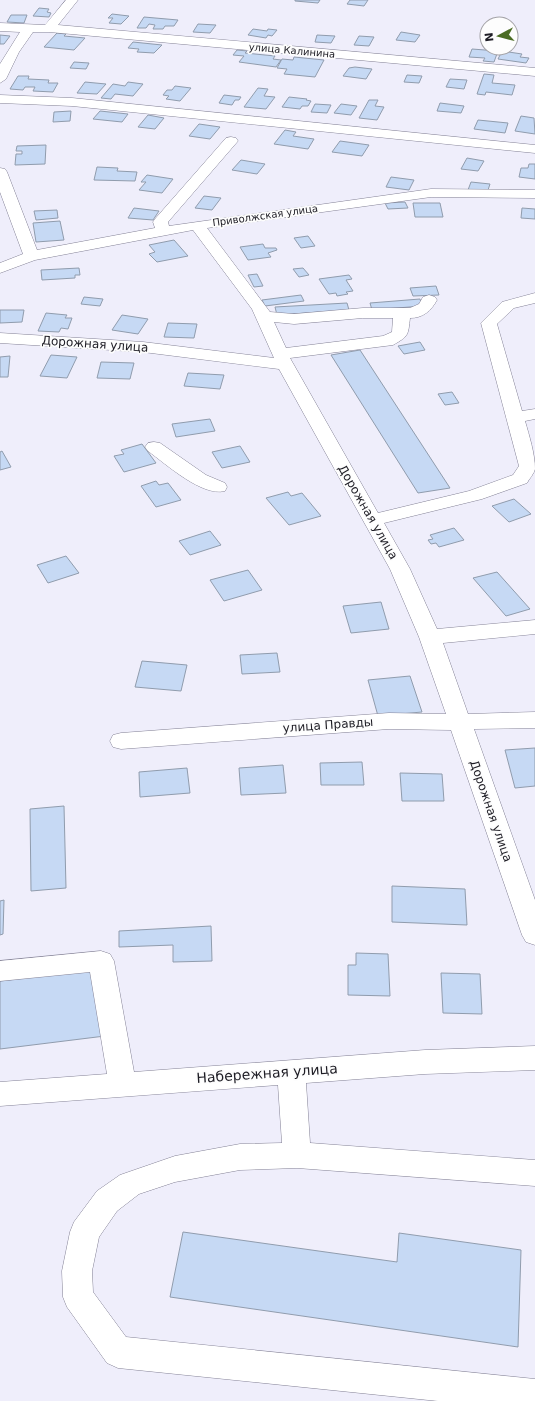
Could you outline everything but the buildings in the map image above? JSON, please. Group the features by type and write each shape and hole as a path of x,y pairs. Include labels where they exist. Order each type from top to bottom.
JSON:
{"street":[{"path":"49,28 72,0"},
{"name":"улица Калинина","path":"0,28 30,30 49,28 535,72"},
{"path":"0,79 6,61 26,33 30,30"},
{"path":"0,99 72,102 535,149"},
{"path":"164,231 160,222 231,140"},
{"path":"0,172 31,256"},
{"name":"Приволжская улица","path":"0,268 31,256 197,224 431,193 535,194"},
{"path":"197,224 260,308 263,316 289,344 387,341 400,334 402,313"},
{"path":"372,520 475,495 520,478 532,467 515,417 489,323 508,305 535,298"},
{"path":"289,344 362,307 402,313 413,313 425,307 429,300"},
{"path":"263,316 289,344"},
{"name":"Дорожная улица","path":"0,338 143,347 289,344 372,520 400,569 430,637 535,936"},
{"path":"515,417 535,414"},
{"path":"154,447 200,479 218,487"},
{"path":"430,637 535,626"},
{"name":"улица Правды","path":"121,741 389,721 460,722 535,720"},
{"path":"0,971 101,961 122,1084"},
{"name":"Набережная улица","path":"0,1094 425,1062 535,1058"},
{"path":"291,1072 297,1155"},
{"path":"535,1173 297,1155 240,1157 175,1169 130,1184 107,1201 85,1232 77,1271 78,1297 118,1352 535,1395"}]}
